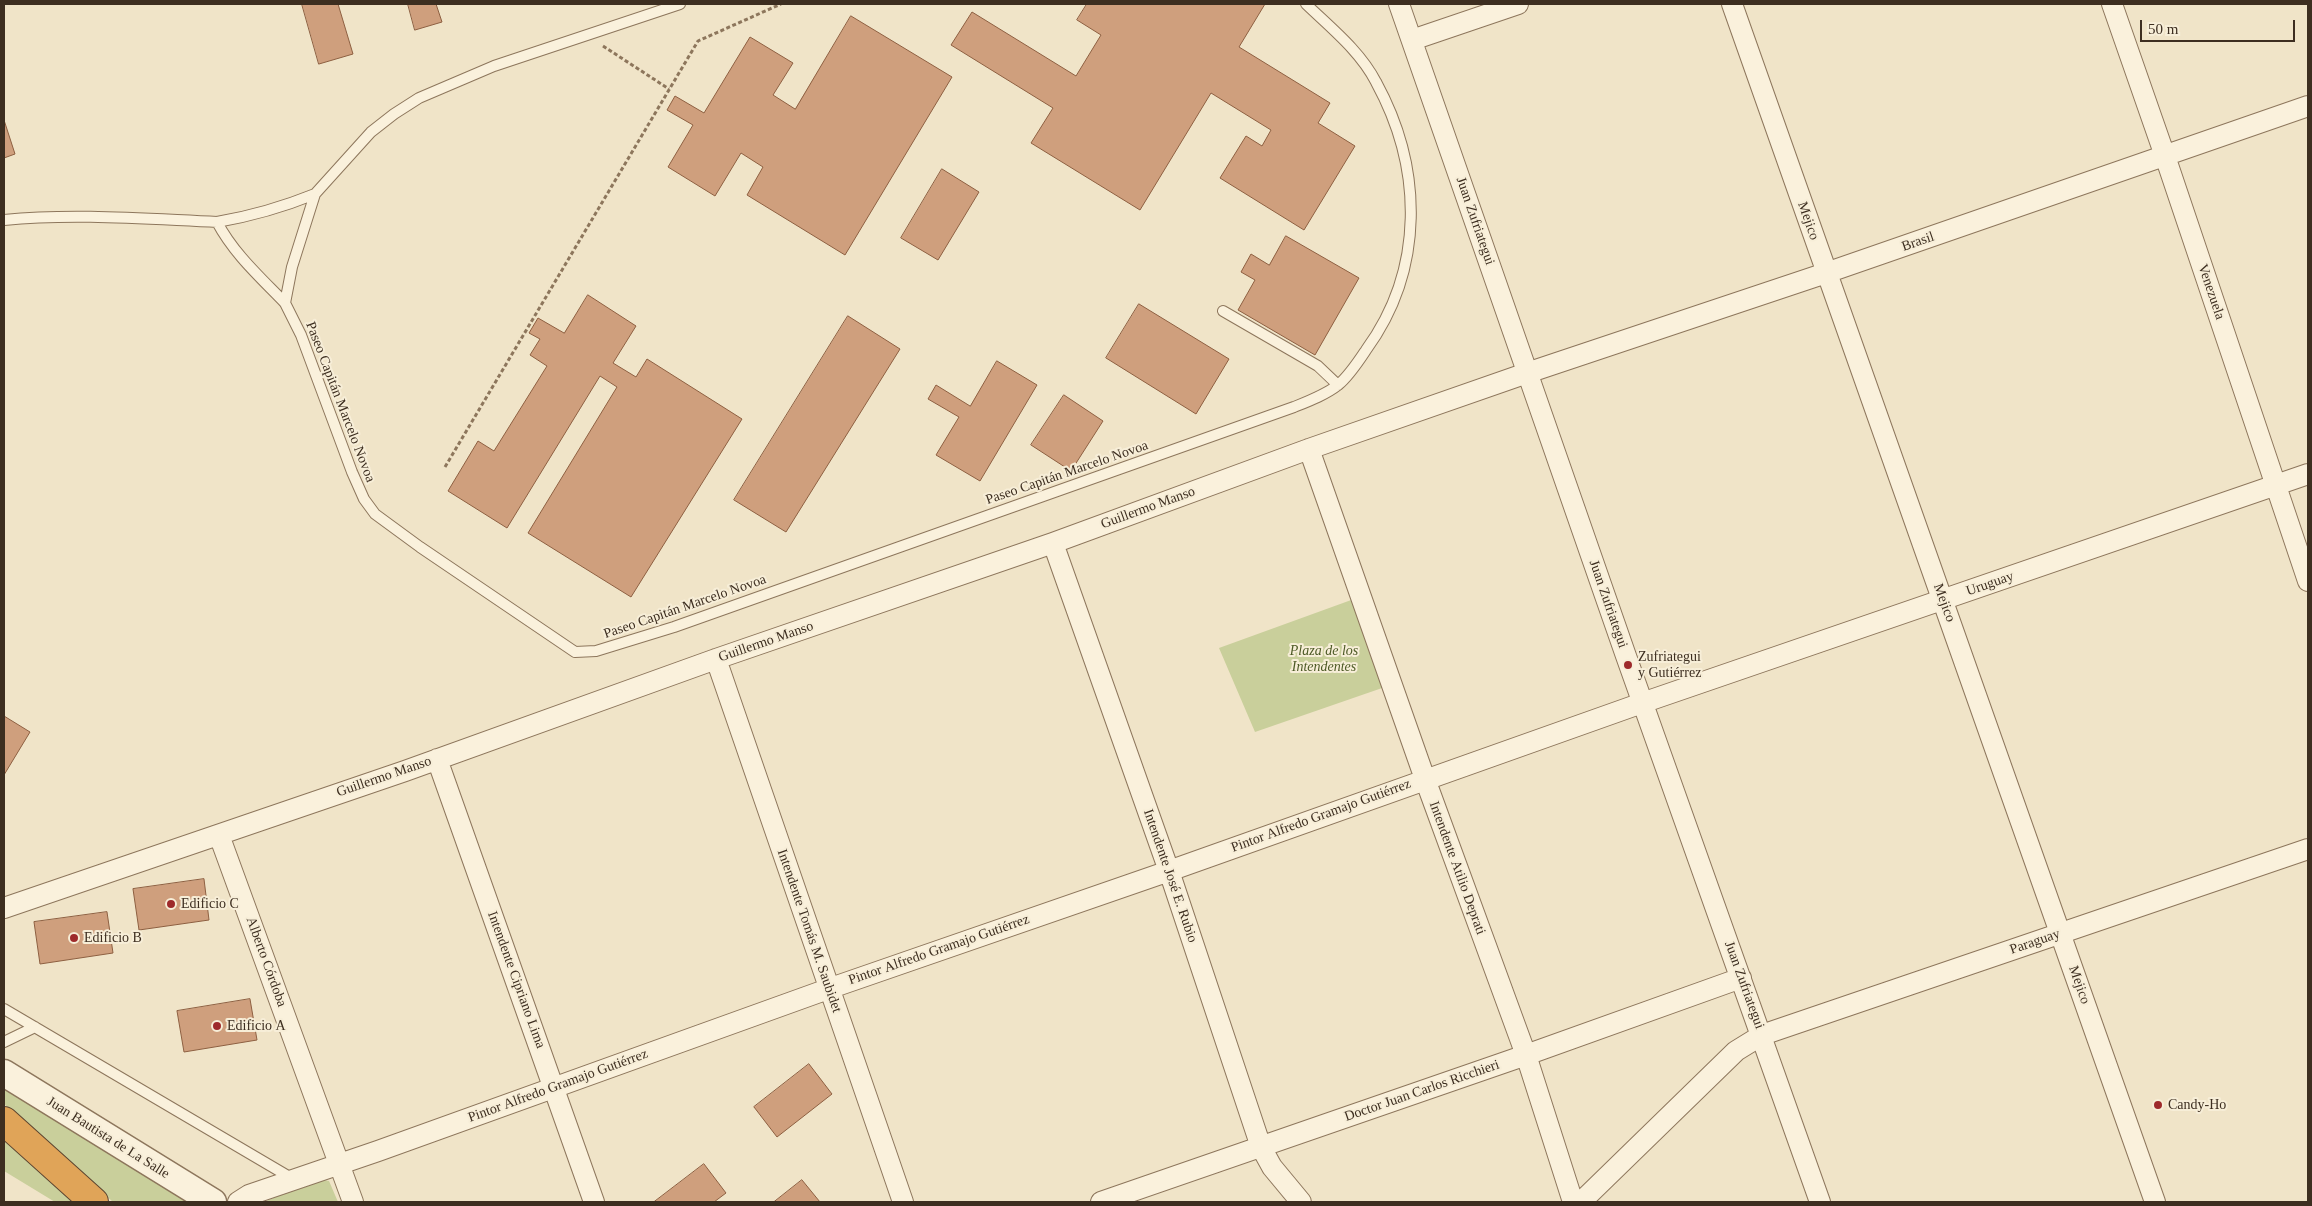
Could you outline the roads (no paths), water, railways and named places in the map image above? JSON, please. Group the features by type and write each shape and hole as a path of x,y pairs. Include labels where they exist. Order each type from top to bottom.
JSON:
{"highway":[{"path":"4,1121 94,1202"}],"street":[{"name":"Juan Zufriategui","path":"1398,4 1642,702 1742,978 1820,1202"},
{"path":"1412,40 1518,4"},
{"name":"Mejico","path":"1732,4 2155,1202"},
{"name":"Venezuela","path":"2112,4 2308,581"},
{"name":"Brasil","path":"1527,372 1826,273 2308,106"},
{"name":"Guillermo Manso","path":"4,908 219,835 716,659 1053,543 1309,449 1527,372"},
{"name":"Intendente Atilio Deprati","path":"1309,449 1425,779 1526,1055 1573,1202"},
{"name":"Uruguay","path":"1642,702 2308,474"},
{"name":"Intendente José E. Rubio","path":"1053,543 1169,871 1261,1147 1272,1167 1300,1202"},
{"name":"Intendente Tomás M. Saubidet","path":"716,659 828,989 903,1202"},
{"name":"Pintor Alfredo Gramajo Gutiérrez","path":"238,1202 249,1195 293,1179 828,989 1169,871 1642,702"},
{"name":"Intendente Cipriano Lima","path":"437,759 594,1202"},
{"name":"Alberto Córdoba","path":"219,835 353,1202"},
{"name":"Paraguay","path":"1581,1202 1736,1051 1762,1035 2308,849"},
{"name":"Doctor Juan Carlos Ricchieri","path":"1101,1202 1742,978"},
{"name":"Juan Bautista de La Salle","path":"4,1073 213,1202"}],"lane":[{"path":"285,303 292,268 315,194 371,132 394,114 419,98 494,66 680,4"},
{"name":"Paseo Capitán Marcelo Novoa","path":"217,222 227,240 242,258 285,303 301,336 352,472 364,499 374,514 575,652 584,653 674,627 1294,408 1338,385 1352,370 1388,316 1402,276 1411,240 1410,187 1405,155 1392,113 1376,80 1357,54 1306,4"},
{"path":"4,220 48,216 90,216 217,222 282,207 315,194"},
{"path":"1223,311 1318,366 1338,385"},
{"path":"4,1009 293,1179"},
{"path":"4,1042 35,1027"}],"place":[{"name":"Zufriategui y Gutiérrez","path":"1628,665"},
{"name":"Edificio C","path":"171,904"},
{"name":"Edificio B","path":"74,938"},
{"name":"Edificio A","path":"217,1026"},
{"name":"Candy-Ho","path":"2158,1105"}],"park label":[{"name":"Plaza de los Intendentes","path":"1324,660"}]}
